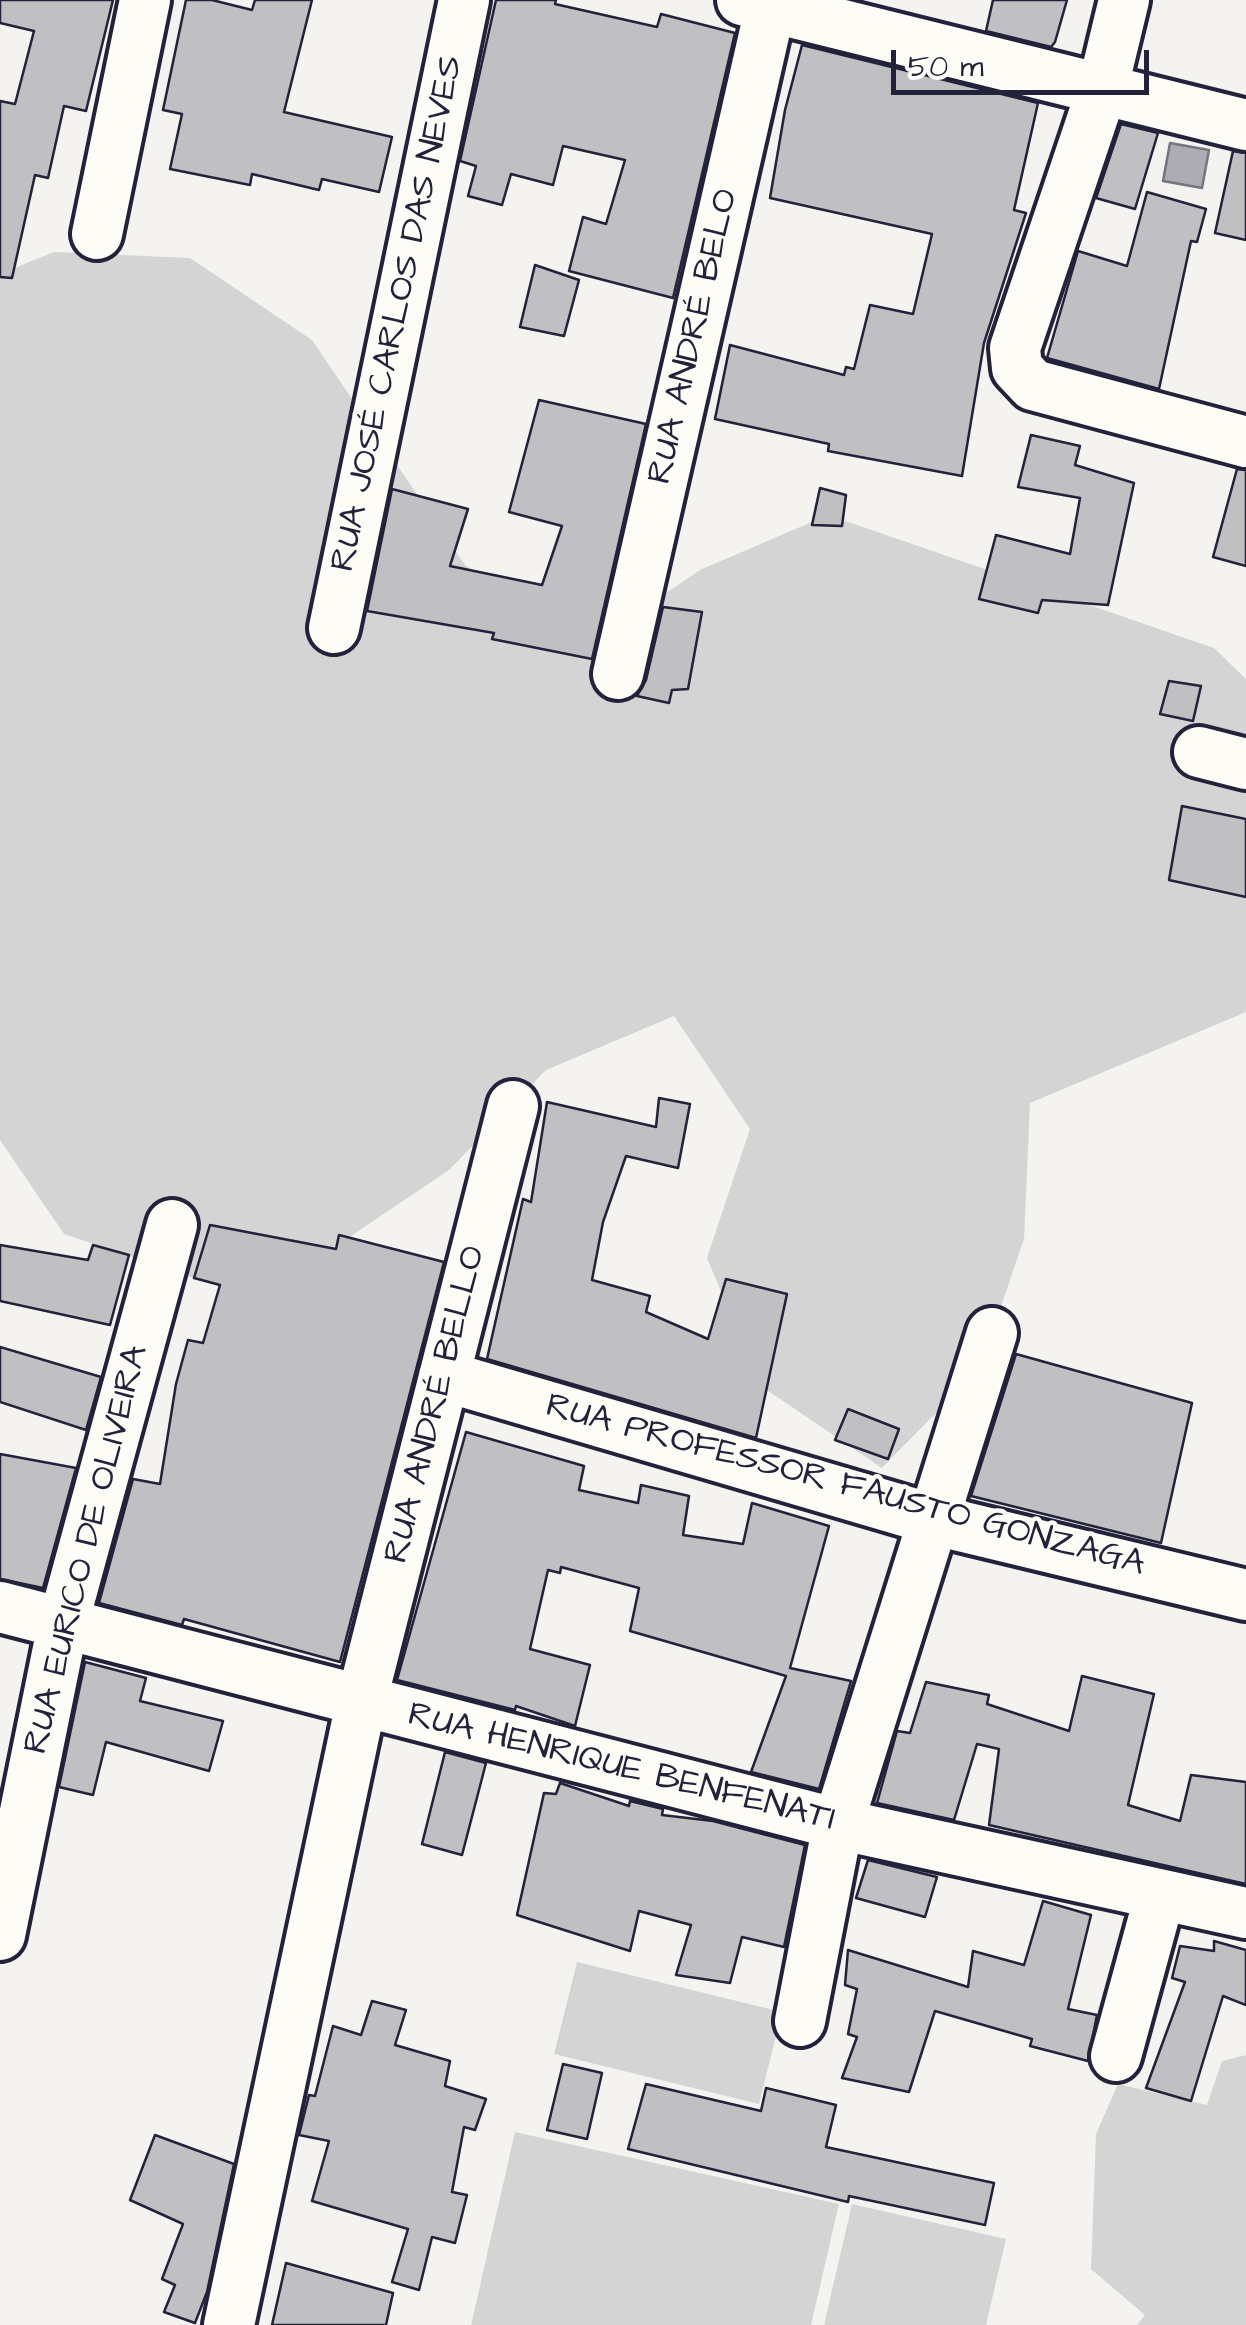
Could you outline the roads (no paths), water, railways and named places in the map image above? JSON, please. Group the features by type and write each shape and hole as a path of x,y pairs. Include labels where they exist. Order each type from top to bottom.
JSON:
{"street":[{"path":"97,234 145,0"},
{"name":"RUA JOSÉ CARLOS DAS NEVES","path":"334,628 464,0"},
{"path":"1124,0 1103,88 1016,348 1018,368 1033,385 1246,442"},
{"path":"761,2 1246,125"},
{"name":"RUA ANDRÉ BELO","path":"618,674 761,2"},
{"name":"RUA ANDRÉ BELLO","path":"229,2325 361,1703 513,1106"},
{"name":"RUA EURICO DE OLIVEIRA","path":"0,1935 62,1624 172,1225"},
{"path":"800,2021 838,1824 992,1333"},
{"name":"RUA PROFESSOR FAUSTO GONZAGA","path":"444,1376 935,1520 1246,1594"},
{"name":"RUA HENRIQUE BENFENATI","path":"0,1608 838,1824 1246,1914"},
{"path":"1116,2056 1160,1895"}]}
